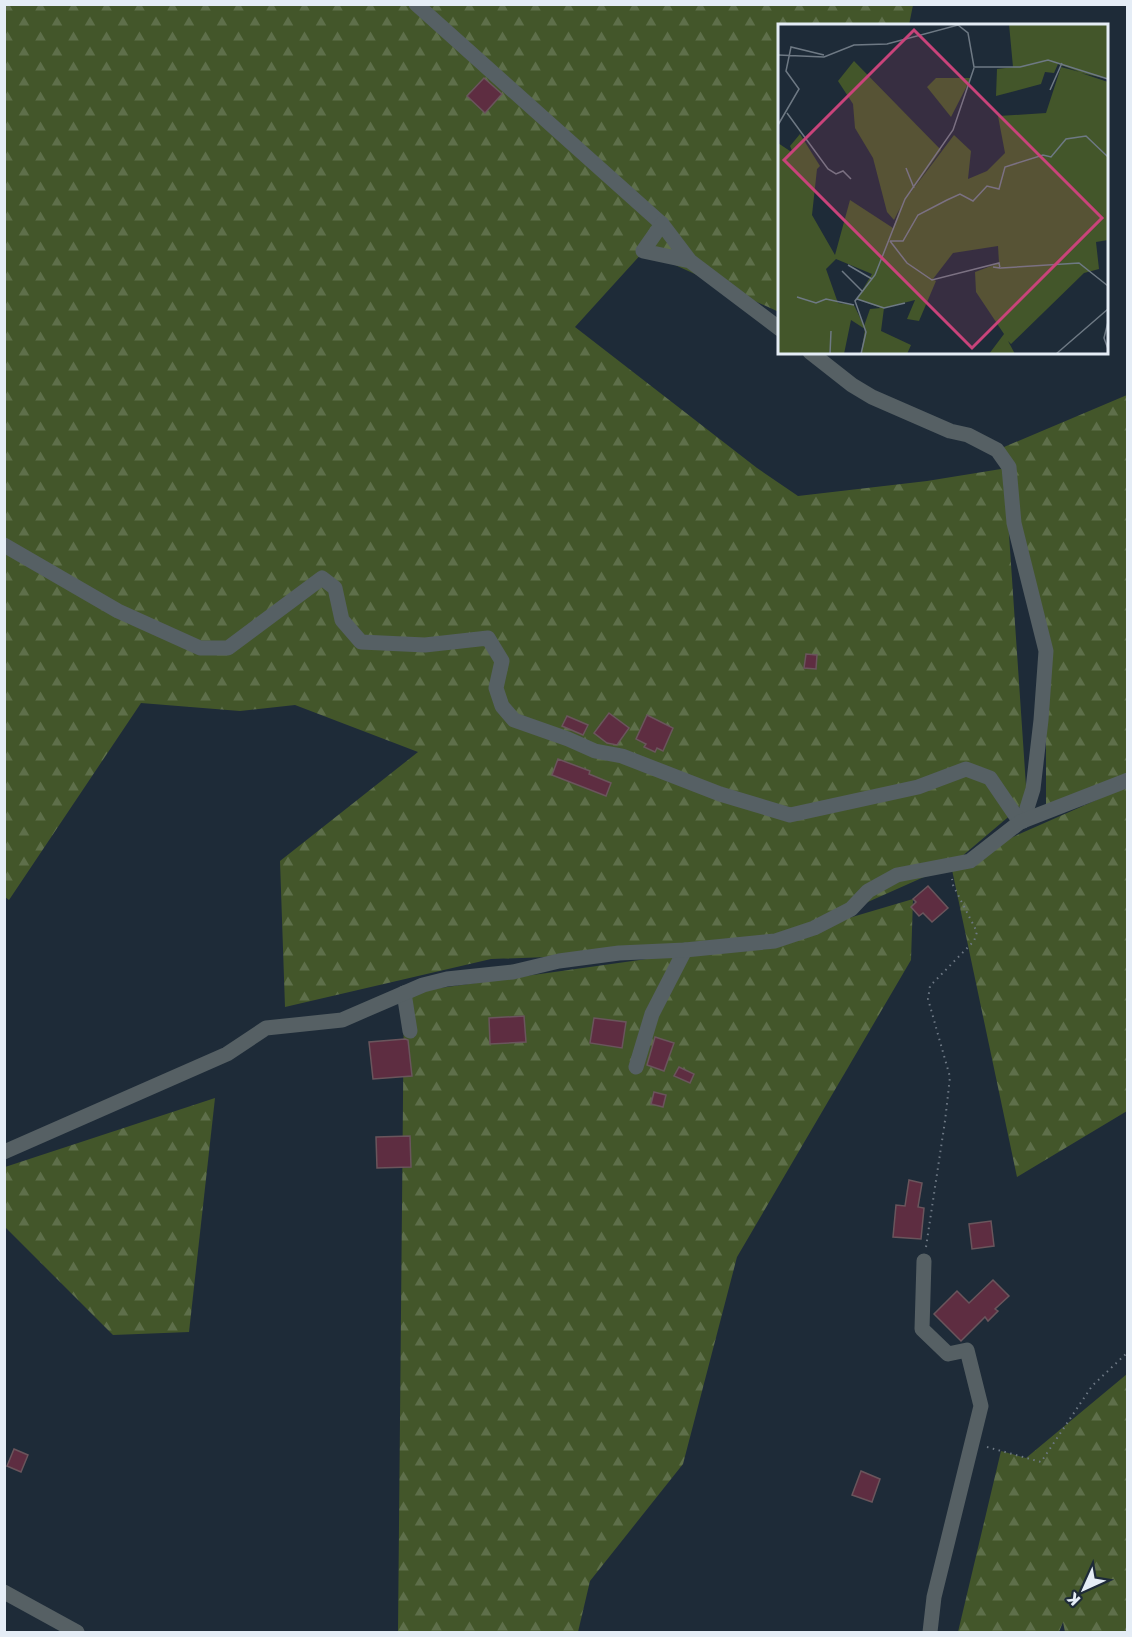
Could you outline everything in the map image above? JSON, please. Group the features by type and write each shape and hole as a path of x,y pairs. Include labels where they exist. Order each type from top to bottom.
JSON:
{"street":[{"path":"416,4 662,224 690,261 778,327"},
{"path":"662,224 644,251 690,261"},
{"path":"813,354 852,385 872,397 950,431 968,435 997,450 1009,467 1014,524 1046,651 1033,789 1021,821"},
{"path":"4,544 118,611 200,648 228,648 322,578 335,588 342,620 361,642 425,645 488,638 502,661 496,688 502,706 514,720 595,751 622,756 720,794 790,815 918,787 966,769 990,778 1021,821"},
{"path":"4,1152 227,1054 266,1028 342,1020 423,985 447,979 513,972 559,961 618,953 685,950 775,941 814,928 851,909 868,891 897,875 970,861 1021,821 1128,780"},
{"path":"636,1067 652,1014 685,950"},
{"path":"404,993 410,1031"},
{"path":"924,1261 922,1329 948,1354 967,1350 981,1406 934,1597 930,1632"},
{"path":"4,1592 77,1632"}],"path":[{"path":"924,1261 950,1077 928,999 930,986 974,941 977,932 953,885 951,864"},
{"path":"973,1443 1041,1462 1092,1386 1128,1352"}],"green space":[{"path":"4,5 913,5 909,24 778,24 778,312 644,251 575,327 757,468 798,496 927,481 1001,469 997,450 1127,395 1127,1111 1017,1177 951,865 798,933 913,899 911,960 737,1257 683,1464 590,1581 578,1632 398,1632 404,993 775,941 629,954 491,959 285,1007 280,861 418,752 295,705 240,711 141,703 9,900 5,897","holes":["1006,490 1046,664 1046,811 1101,798 954,863 1027,801"]},
{"path":"215,1098 189,1332 113,1335 5,1227 5,1167"},
{"path":"1127,1374 1127,1632 1065,1632 1063,1622 1059,1632 958,1632 1001,1451 1026,1458"}],"building":[{"path":"484,78 502,94 485,113 467,96"},
{"path":"806,654 817,655 816,669 804,668"},
{"path":"609,713 629,728 617,745 607,743 594,733"},
{"path":"647,715 673,728 663,751 657,748 655,752 644,747 646,744 636,739"},
{"path":"567,716 588,725 583,735 562,726"},
{"path":"558,759 590,771 589,774 611,783 606,796 552,775"},
{"path":"928,886 948,908 932,922 923,913 919,916 911,907 916,902 913,899"},
{"path":"524,1016 526,1042 490,1044 489,1018"},
{"path":"594,1018 626,1022 622,1048 590,1043"},
{"path":"655,1037 674,1043 664,1071 647,1065"},
{"path":"408,1040 412,1076 373,1079 369,1042"},
{"path":"679,1067 694,1074 690,1083 674,1076"},
{"path":"654,1092 666,1095 663,1107 651,1104"},
{"path":"410,1136 411,1167 377,1168 376,1137"},
{"path":"909,1180 922,1183 918,1207 924,1208 921,1239 893,1237 896,1205 905,1206"},
{"path":"991,1221 994,1246 972,1249 969,1224"},
{"path":"993,1280 1009,1296 995,1309 998,1311 988,1321 985,1317 961,1341 934,1314 957,1291 969,1303"},
{"path":"14,1449 28,1455 21,1472 7,1466"},
{"path":"861,1471 880,1479 872,1502 852,1495"}]}
